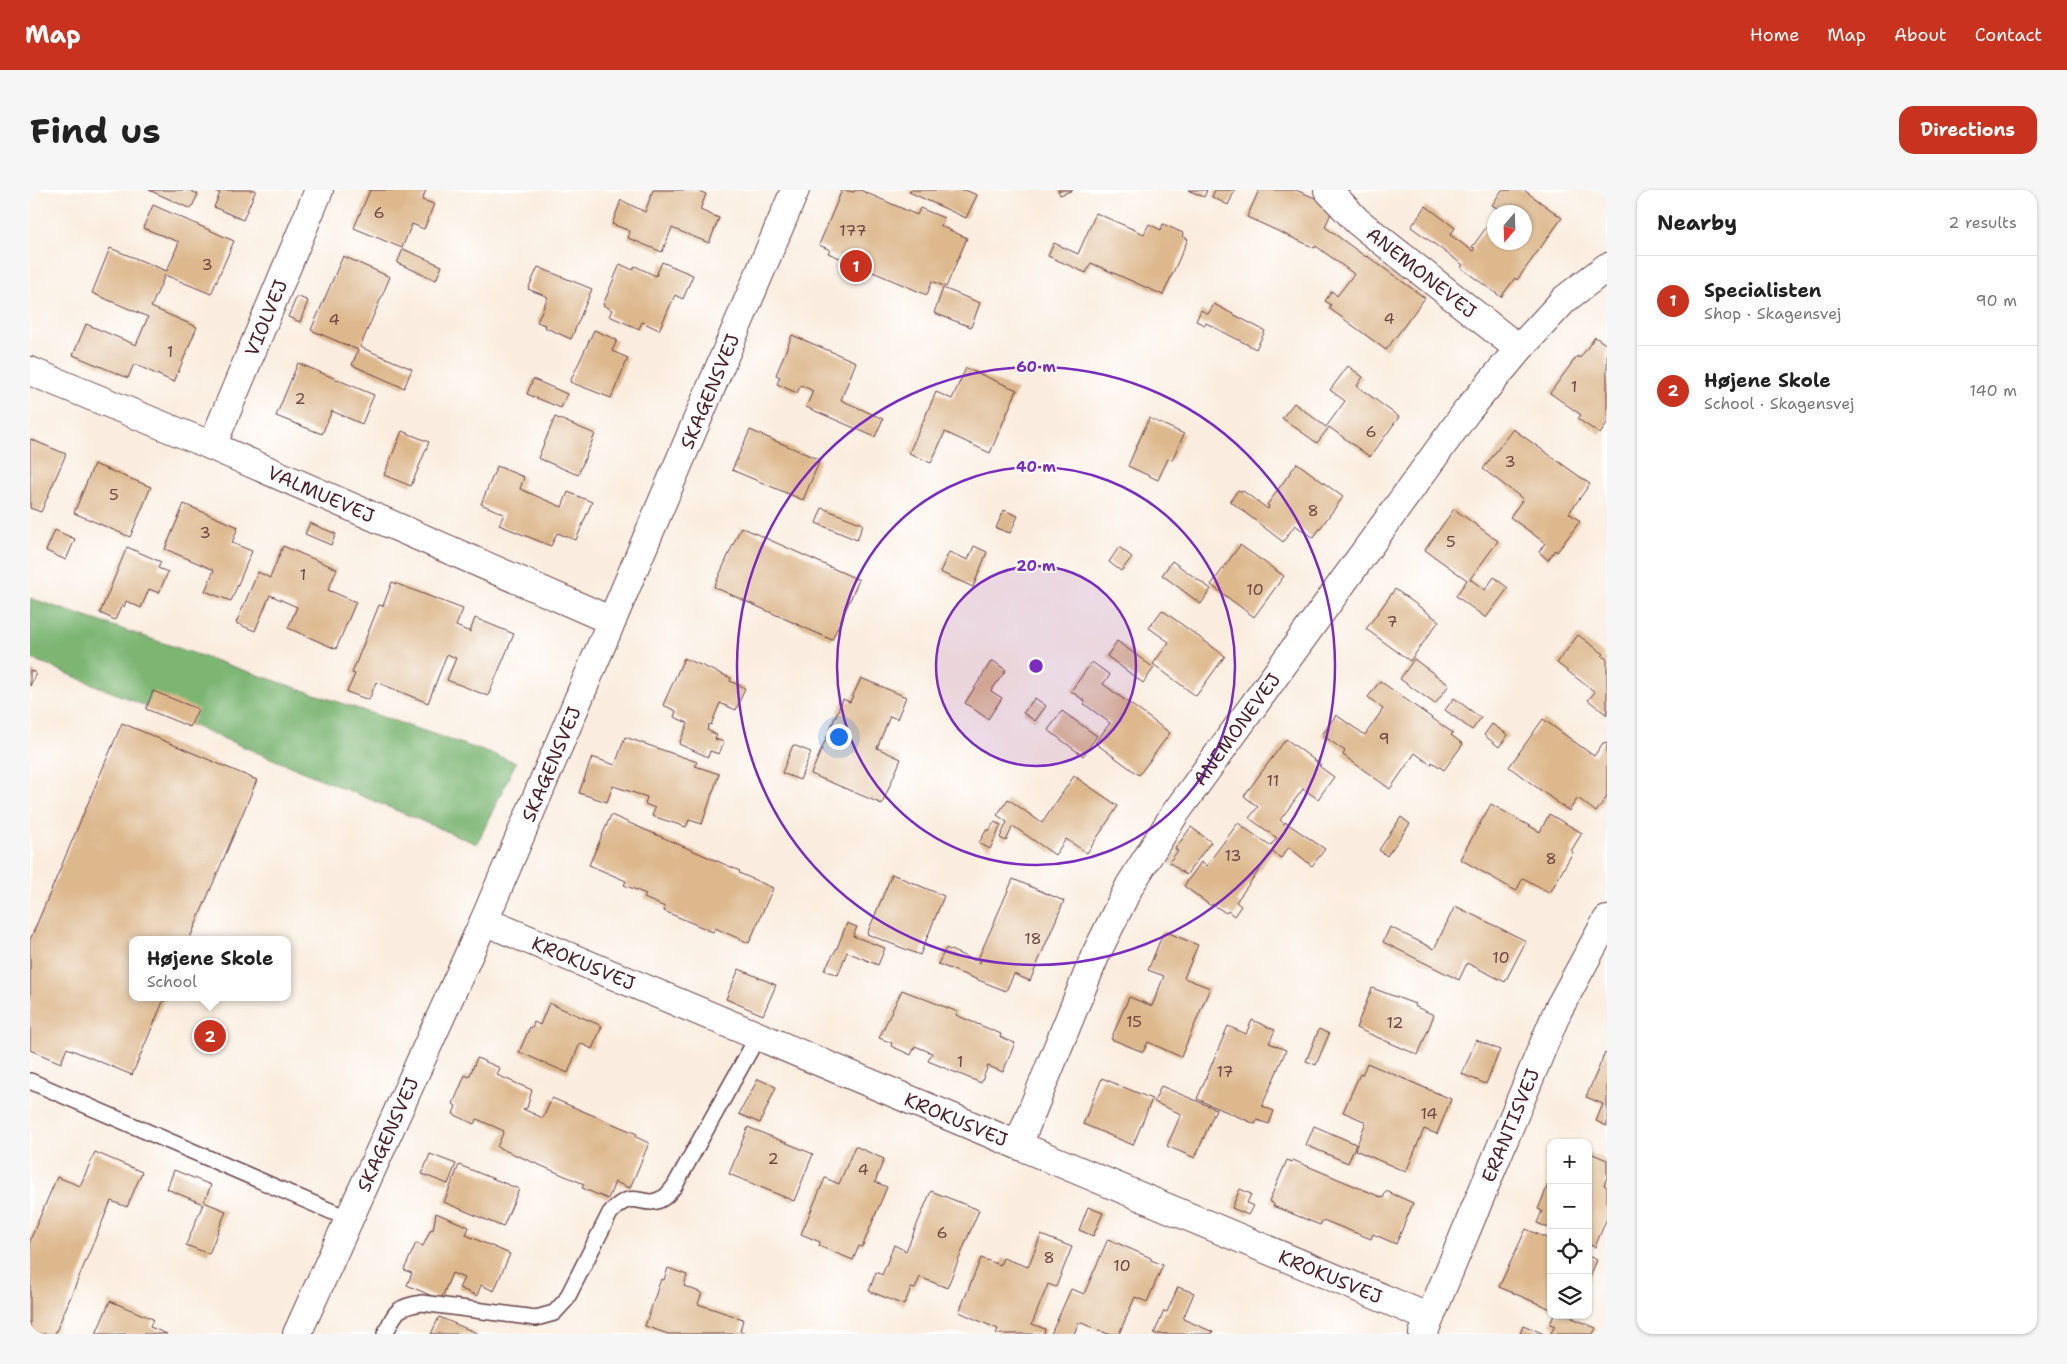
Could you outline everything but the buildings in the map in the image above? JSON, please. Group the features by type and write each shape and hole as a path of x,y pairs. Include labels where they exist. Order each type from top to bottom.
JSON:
{"street":[{"name":"VIOLVEJ","path":"212,446 319,190"},
{"name":"SKAGENSVEJ","path":"297,1334 484,921 795,190"},
{"name":"ANEMONEVEJ","path":"1328,190 1357,221 1518,349"},
{"name":"ANEMONEVEJ","path":"1018,1145 1095,956 1134,878 1174,815 1455,427 1518,349 1565,298 1607,267"},
{"name":"VALMUEVEJ","path":"30,371 212,446 612,621"},
{"name":"ERANTISVEJ","path":"1427,1326 1558,1010 1607,920"},
{"name":"KROKUSVEJ","path":"484,921 1018,1145 1427,1326"}],"lane":[{"path":"385,1334 394,1314 404,1306 422,1303 536,1318 554,1313 566,1300 610,1213 619,1202 632,1198 650,1202 663,1198 674,1186 758,1036"},
{"path":"30,1081 349,1219"}],"green space":[{"path":"30,598 516,762 477,844 30,658"}],"place":[{"name":"Specialisten","path":"856,266"},
{"name":"Højene Skole","path":"210,1036"}]}
